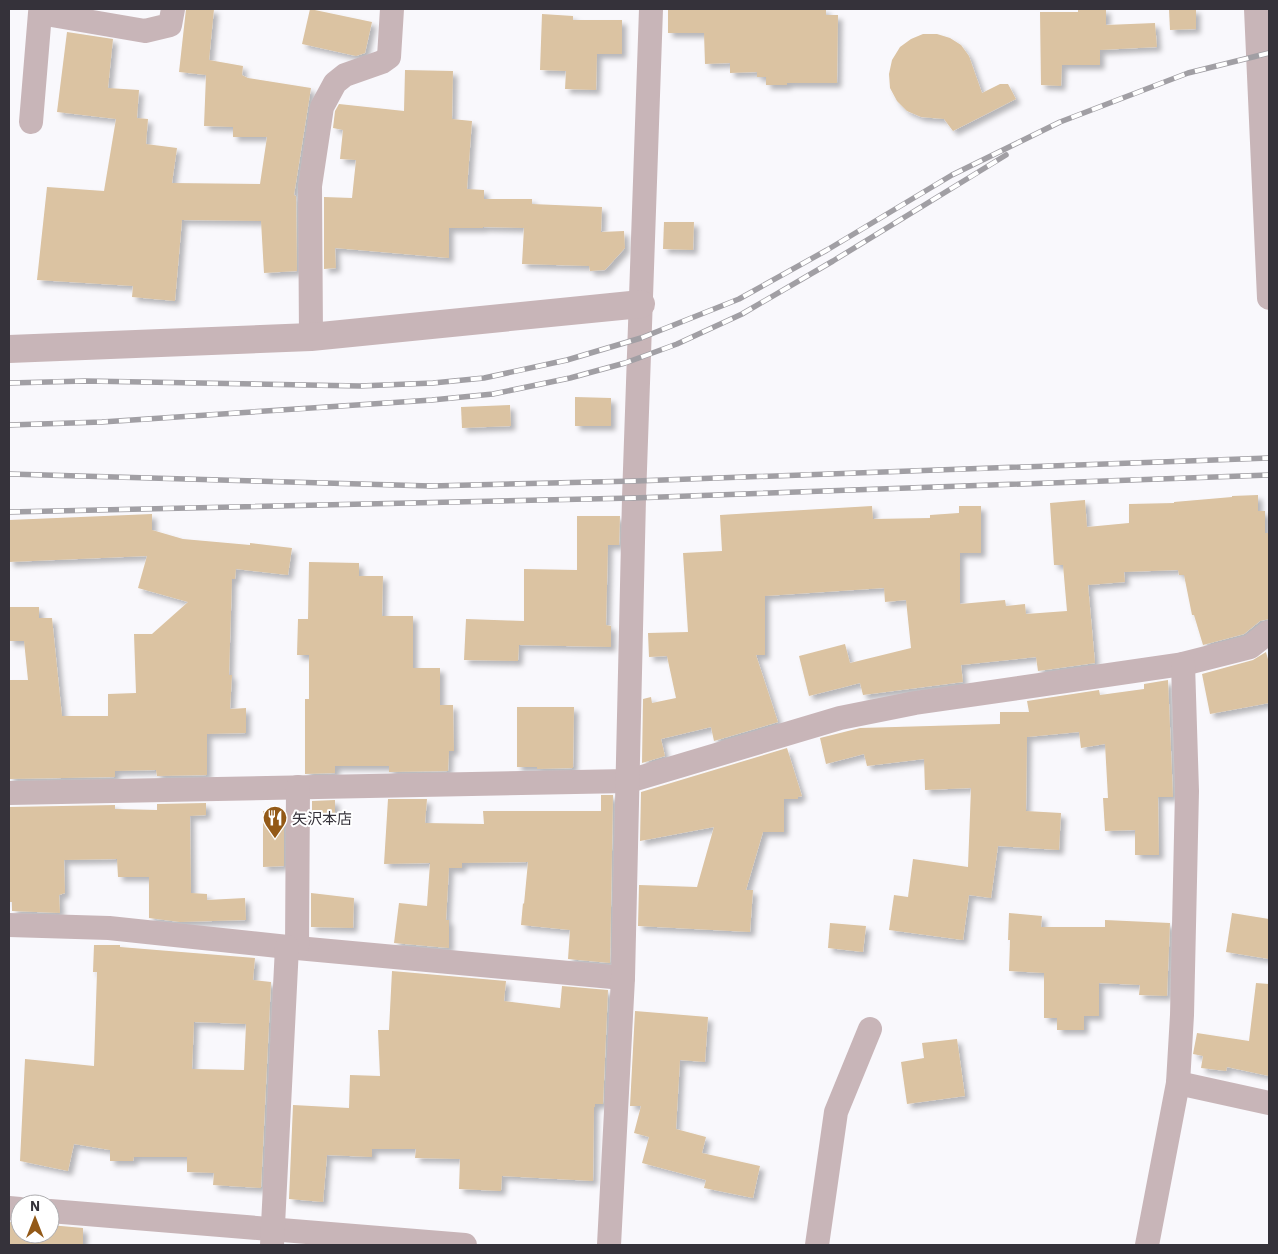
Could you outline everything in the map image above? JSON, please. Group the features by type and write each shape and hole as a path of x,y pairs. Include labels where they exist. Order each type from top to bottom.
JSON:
{"street":[{"path":"32,122 40,13 145,31 170,25 172,9"},
{"path":"311,337 310,186 322,107 335,82 345,75 382,62 389,57 392,9"},
{"path":"609,1245 623,978 629,780 631,619 651,9"},
{"path":"1256,9 1266,144 1269,298"},
{"path":"9,349 311,337 641,304"},
{"path":"9,793 629,780 840,718 915,703 1183,664 1250,647 1269,632"},
{"path":"1147,1245 1178,1083 1182,1015 1187,791 1183,664"},
{"path":"273,1237 292,947 298,787"},
{"path":"9,925 109,928 623,978"},
{"path":"817,1245 836,1112 870,1030"},
{"path":"1178,1083 1269,1103"},
{"path":"60,1212 273,1237 465,1245"}],"building":[{"path":"186,9 214,9 209,60 243,66 242,75 248,78 311,88 294,195 296,196 297,271 264,273 261,221 182,220 175,301 132,297 133,286 37,280 47,187 104,191 116,119 57,112 67,32 113,39 108,88 139,90 137,118 148,119 146,144 177,148 172,183 260,184 267,137 233,137 233,127 204,126 206,75 179,72"},
{"path":"310,9 372,22 365,53 356,56 302,44"},
{"path":"668,9 826,9 826,15 838,15 837,83 766,85 766,77 757,77 757,72 730,73 730,63 705,64 704,33 668,33"},
{"path":"1078,9 1106,9 1106,25 1155,23 1157,47 1100,50 1100,65 1062,65 1061,86 1041,85 1040,12 1078,12"},
{"path":"1169,9 1196,9 1196,29 1170,30"},
{"path":"542,14 573,16 573,20 622,20 622,54 597,54 596,90 565,89 566,71 540,70"},
{"path":"923,34 937,34 950,38 961,45 969,56 982,93 1000,84 1008,84 1016,99 953,131 944,119 921,117 907,111 897,101 890,88 889,74 892,60 900,47 911,39"},
{"path":"405,70 453,71 452,119 472,121 467,189 484,190 484,199 532,199 532,204 602,207 601,232 624,231 625,248 605,270 590,271 589,266 522,264 524,228 449,228 449,258 335,248 336,268 324,269 324,197 352,198 356,160 340,159 343,130 333,128 335,111 339,104 404,111"},
{"path":"664,222 694,222 693,250 663,249"},
{"path":"575,397 611,398 611,426 575,426"},
{"path":"510,405 511,426 462,428 461,407"},
{"path":"1258,495 1258,511 1265,511 1265,533 1268,533 1269,619 1260,621 1244,634 1203,645 1194,615 1192,615 1184,575 1179,575 1178,570 1124,572 1125,582 1088,585 1095,663 1038,671 1036,657 961,665 963,682 863,695 860,683 809,696 799,656 845,644 850,663 911,648 906,600 885,602 884,588 765,596 765,655 756,655 778,722 714,741 711,727 661,739 665,756 642,763 643,699 651,697 652,703 676,698 667,656 649,657 648,633 688,632 683,553 722,551 720,515 872,506 873,519 930,518 930,515 959,513 959,506 981,506 981,553 960,553 960,604 1005,600 1006,606 1025,604 1026,614 1067,611 1063,565 1054,565 1050,503 1085,500 1087,527 1129,523 1129,504 1174,503"},
{"path":"152,514 152,530 183,539 250,545 250,543 292,548 288,575 236,569 235,579 232,579 229,675 232,675 230,709 246,708 246,733 207,734 207,775 157,776 156,770 115,771 115,777 9,779 9,680 28,680 24,641 9,641 9,607 39,607 39,618 52,618 62,716 108,716 108,694 136,693 134,634 152,634 188,602 138,588 147,556 9,562 9,520"},
{"path":"577,516 620,516 619,545 608,545 606,625 611,626 611,647 519,645 518,661 464,660 466,619 524,621 524,569 577,570"},
{"path":"309,562 359,563 359,576 383,576 382,616 413,616 413,668 440,668 440,705 453,705 454,751 449,751 448,771 389,772 389,766 335,766 335,773 305,774 305,699 309,699 309,655 297,655 298,619 308,619"},
{"path":"1266,652 1269,663 1269,703 1210,714 1202,674 1253,660"},
{"path":"1168,680 1173,797 1158,797 1159,855 1135,855 1135,830 1105,831 1103,798 1108,798 1105,744 1081,748 1079,732 1027,737 1026,811 1061,813 1059,850 998,846 991,898 969,895 963,940 889,930 894,895 908,897 913,859 968,867 971,788 925,790 924,759 867,766 864,754 826,764 820,738 860,728 1000,724 1000,712 1029,712 1027,701 1099,690 1100,695 1144,689 1144,684"},
{"path":"517,707 574,707 573,768 537,769 537,767 517,767"},
{"path":"787,748 802,796 798,797 798,799 784,799 784,832 763,832 746,890 753,890 750,932 638,926 639,885 697,887 714,827 640,841 641,792"},
{"path":"601,795 613,795 610,963 568,959 570,930 521,925 528,862 462,863 462,868 449,868 446,920 449,920 449,948 394,943 399,903 427,906 430,863 384,864 388,799 427,799 425,823 484,824 483,811 601,811"},
{"path":"335,800 335,815 312,815 312,801"},
{"path":"206,803 206,815 190,816 191,893 207,894 207,900 245,898 246,920 180,922 149,918 149,877 118,877 117,859 64,860 65,893 59,895 60,913 12,911 12,902 9,902 9,807 115,805 115,809 157,810 157,804"},
{"name":"矢沢本店","path":"284,810 284,866 263,867 263,811"},
{"path":"311,893 354,898 353,928 311,927"},
{"path":"1009,913 1042,916 1041,927 1105,927 1105,920 1170,923 1167,996 1139,995 1140,985 1099,983 1099,1016 1084,1016 1084,1030 1057,1030 1057,1018 1044,1018 1044,973 1009,971"},
{"path":"1232,913 1269,919 1269,959 1226,952"},
{"path":"830,923 866,926 863,952 828,948"},
{"path":"94,945 120,945 120,947 255,958 253,980 271,982 261,1188 213,1185 214,1173 187,1172 187,1157 134,1157 133,1161 110,1161 110,1150 74,1144 68,1171 20,1161 25,1059 94,1066 97,972 93,972","holes":["194,1022 246,1024 244,1070 192,1069"]},
{"path":"392,971 506,981 504,1001 560,1008 562,986 608,990 603,1104 595,1104 594,1107 593,1181 502,1176 501,1191 459,1189 460,1159 415,1158 416,1149 372,1149 372,1157 327,1155 323,1202 289,1199 293,1105 349,1108 350,1075 380,1076 378,1030 389,1030"},
{"path":"1256,983 1269,984 1269,1076 1227,1067 1226,1071 1201,1068 1203,1056 1193,1054 1197,1033 1249,1041"},
{"path":"635,1011 708,1017 705,1062 680,1060 676,1129 706,1137 702,1153 760,1166 753,1198 704,1188 706,1180 642,1163 649,1137 634,1133 641,1106 630,1106"},
{"path":"957,1039 965,1096 907,1104 901,1062 924,1058 922,1043"},
{"path":"9,1222 10,1244 60,1244 60,1226 83,1228 83,1245 9,1245"}],"railway":[{"path":"9,383 86,381 360,386 433,383 484,378 567,360 641,338 739,299 827,250 952,175 1060,122 1188,73 1269,53"},
{"path":"9,425 102,422 432,400 493,394 570,378 625,363 677,344 742,314 833,261 1006,155"},
{"path":"9,474 431,486 636,481 1269,458"},
{"path":"9,512 634,498 1269,475"}],"place":[{"name":"矢沢本店","path":"275,839"}]}
